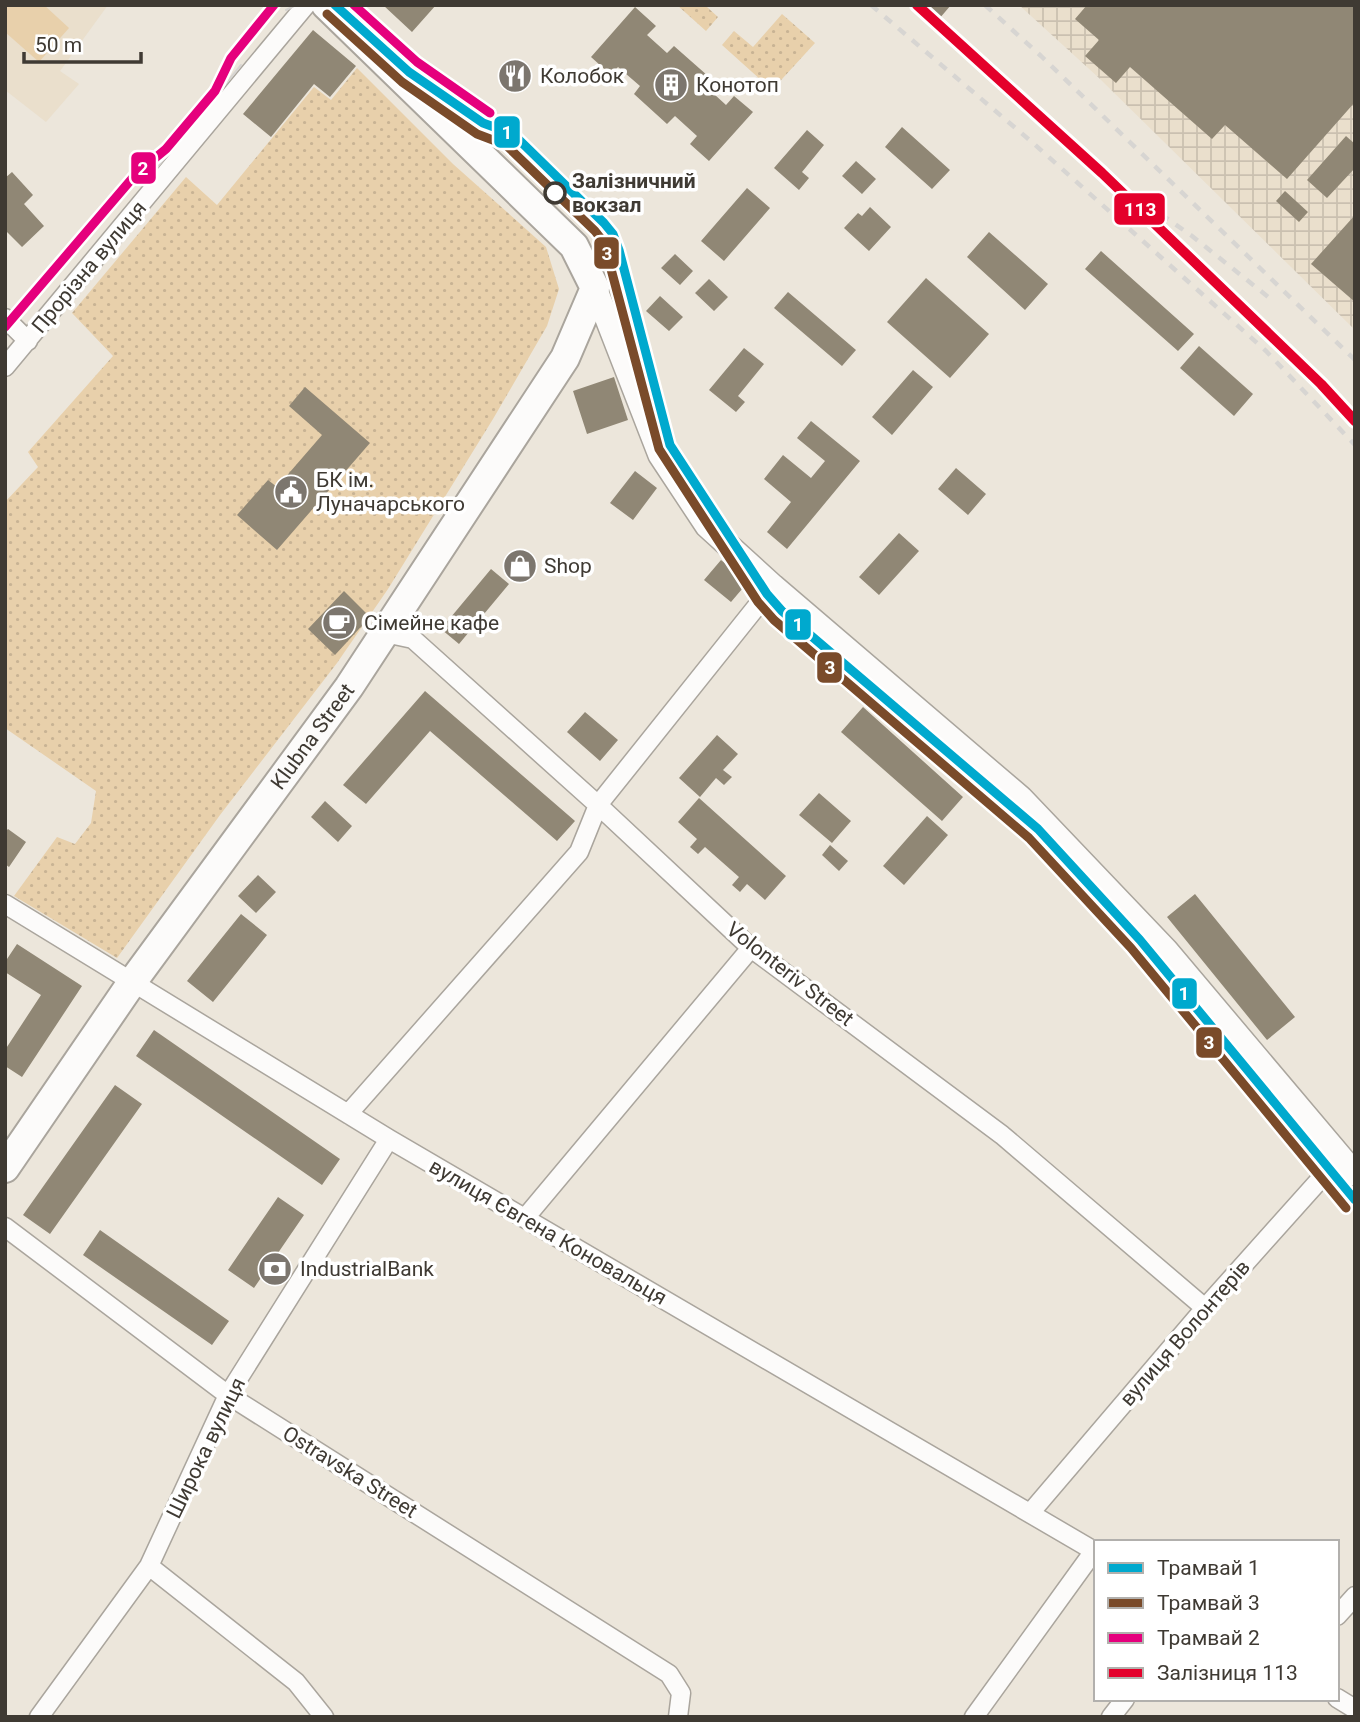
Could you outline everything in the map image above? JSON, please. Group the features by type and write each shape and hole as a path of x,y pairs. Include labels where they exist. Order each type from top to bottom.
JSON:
{"main road":[{"path":"326,5 573,246 595,288"},
{"name":"Klubna Street","path":"5,1168 133,981 349,687 565,358 595,288"}],"street":[{"name":"Прорізна вулиця","path":"5,367 306,5"},
{"path":"595,288 660,455 707,526 773,586 1021,798 1166,950 1348,1165"},
{"path":"5,318 28,341"},
{"path":"348,1114 579,852 598,805 773,586"},
{"name":"Volonteriv Street","path":"384,633 413,639 598,805 751,948 1002,1135 1205,1308"},
{"name":"вулиця Євгена Коновальця","path":"5,904 389,1139 1094,1550"},
{"path":"525,1218 751,948"},
{"name":"Широка вулиця","path":"39,1717 149,1566 228,1395 389,1139"},
{"name":"вулиця Волонтерів","path":"1031,1512 1205,1308 1348,1165"},
{"name":"Ostravska Street","path":"5,1227 228,1395 669,1674 681,1693 678,1717"},
{"path":"974,1717 1094,1552"},
{"path":"149,1566 296,1682 324,1717"},
{"path":"1339,1614 1355,1596"},
{"path":"1339,1699 1355,1709"},
{"path":"1111,1717 1123,1701"}],"shaded area":[{"path":"5,5 108,5 60,71 79,84 46,122 5,90"},
{"path":"5,5 44,5 69,28 39,62 5,32"},
{"path":"677,5 708,5 718,17 706,31"},
{"path":"1019,5 1355,5 1355,330 1099,78"},
{"path":"782,14 815,43 772,90 722,45 734,31 753,47"},
{"path":"357,68 453,164 546,247 559,289 547,326 388,589 337,663 220,815 117,958 14,896 57,837 75,844 91,823 96,791 5,728 5,502 38,467 28,452 113,356 72,313 186,177 217,205 314,87 331,100"}],"building":[{"path":"383,5 436,5 412,32"},
{"path":"924,5 951,5 939,19"},
{"path":"1087,5 1355,5 1355,102 1287,179 1225,125 1212,139 1130,67 1116,83 1085,56 1099,40 1075,19"},
{"name":"Конотоп","path":"635,7 656,26 647,35 667,53 674,46 708,76 702,83 726,105 734,96 753,112 709,161 690,144 697,136 675,116 667,124 634,94 640,86 618,67 611,75 591,57"},
{"path":"313,30 356,66 330,97 314,84 271,137 243,114"},
{"path":"902,127 950,170 932,189 885,147"},
{"path":"807,130 824,145 802,172 809,178 799,190 774,168"},
{"path":"1346,136 1355,144 1355,168 1327,198 1307,180"},
{"path":"856,161 876,179 862,194 842,176"},
{"path":"12,172 33,195 24,204 44,226 22,247 5,230 5,178"},
{"path":"747,188 770,208 724,261 701,241"},
{"path":"1285,191 1308,212 1299,222 1276,201"},
{"path":"870,207 891,227 869,251 844,228 858,213 862,216"},
{"path":"1355,215 1355,302 1311,264"},
{"path":"989,232 1048,284 1025,310 967,257"},
{"path":"1101,251 1194,334 1178,351 1085,269"},
{"path":"675,254 693,271 680,285 661,268"},
{"path":"926,278 989,334 950,378 887,322"},
{"path":"709,279 728,297 714,311 695,293"},
{"path":"788,292 856,350 842,366 774,308"},
{"path":"660,296 683,317 669,331 646,311"},
{"path":"1199,346 1253,394 1234,416 1180,368"},
{"path":"744,348 764,364 738,396 745,402 736,412 709,390"},
{"path":"913,370 933,387 892,435 872,417"},
{"path":"614,377 628,420 587,434 573,391"},
{"path":"305,387 370,443 277,550 237,515 268,480 277,487 322,435 289,406"},
{"path":"811,421 860,461 787,549 767,532 791,502 764,479 783,455 811,478 825,461 797,438"},
{"path":"956,468 986,494 968,515 938,489"},
{"path":"635,471 657,488 633,520 610,503"},
{"path":"899,533 919,551 879,595 859,577"},
{"path":"721,560 748,582 731,602 704,580"},
{"path":"491,569 509,584 459,644 441,629"},
{"name":"Сімейне кафе","path":"344,591 370,617 335,655 308,629"},
{"path":"425,691 575,821 557,841 430,731 366,804 343,785"},
{"path":"863,707 963,797 942,821 841,732"},
{"path":"585,712 618,740 600,761 567,732"},
{"path":"717,735 738,754 723,770 732,777 724,785 716,778 700,797 679,778"},
{"path":"819,793 851,821 832,843 799,815"},
{"path":"699,798 786,876 765,900 747,884 740,892 732,885 739,877 705,847 698,854 690,847 697,839 678,822"},
{"path":"325,801 352,826 338,842 311,817"},
{"path":"927,816 948,835 904,885 883,866"},
{"path":"8,829 26,842 9,867 5,864 5,832"},
{"path":"830,845 848,861 839,871 822,855"},
{"path":"258,875 276,892 256,913 238,896"},
{"path":"1195,894 1295,1017 1267,1040 1167,917"},
{"path":"241,914 267,935 213,1002 187,981"},
{"path":"17,944 82,986 22,1077 5,1066 5,1050 41,995 5,972 5,962"},
{"path":"154,1030 340,1159 322,1185 136,1056"},
{"path":"115,1085 142,1104 50,1234 23,1215"},
{"path":"278,1197 304,1215 254,1288 228,1270"},
{"path":"100,1230 229,1321 212,1345 83,1255"}],"tram line":[{"name":"2","path":"5,327 136,174 166,149 215,91 231,58 274,5"},
{"path":"286,10 296,5"},
{"path":"332,5 336,6"},
{"name":"1","path":"335,5 409,72 483,123 513,134 604,223 613,234 619,250 670,445 767,594 782,611 1038,829 1140,940 1355,1200"},
{"name":"2","path":"354,5 417,62 490,113"},
{"name":"3","path":"327,14 402,82 477,134 506,145 595,231 607,254 659,449 758,602 774,620 1029,838 1131,948 1346,1208"},
{"path":"145,182 241,65"},
{"path":"483,123 602,238 631,304"}],"railway":[{"path":"871,5 1033,143 1266,351 1355,445"},
{"path":"985,5 1355,360"},
{"path":"1102,173 1192,236 1272,300"}],"rail line":[{"name":"113","path":"917,5 1102,173 1321,384 1355,421"}],"place":[{"name":"Колобок","path":"515,76"},
{"name":"Конотоп","path":"671,85"},
{"name":"Залізничний вокзал","path":"555,193"},
{"name":"БК ім. Луначарського","path":"291,492"},
{"name":"Shop","path":"520,566"},
{"name":"Сімейне кафе","path":"339,623"},
{"name":"IndustrialBank","path":"275,1269"}]}
